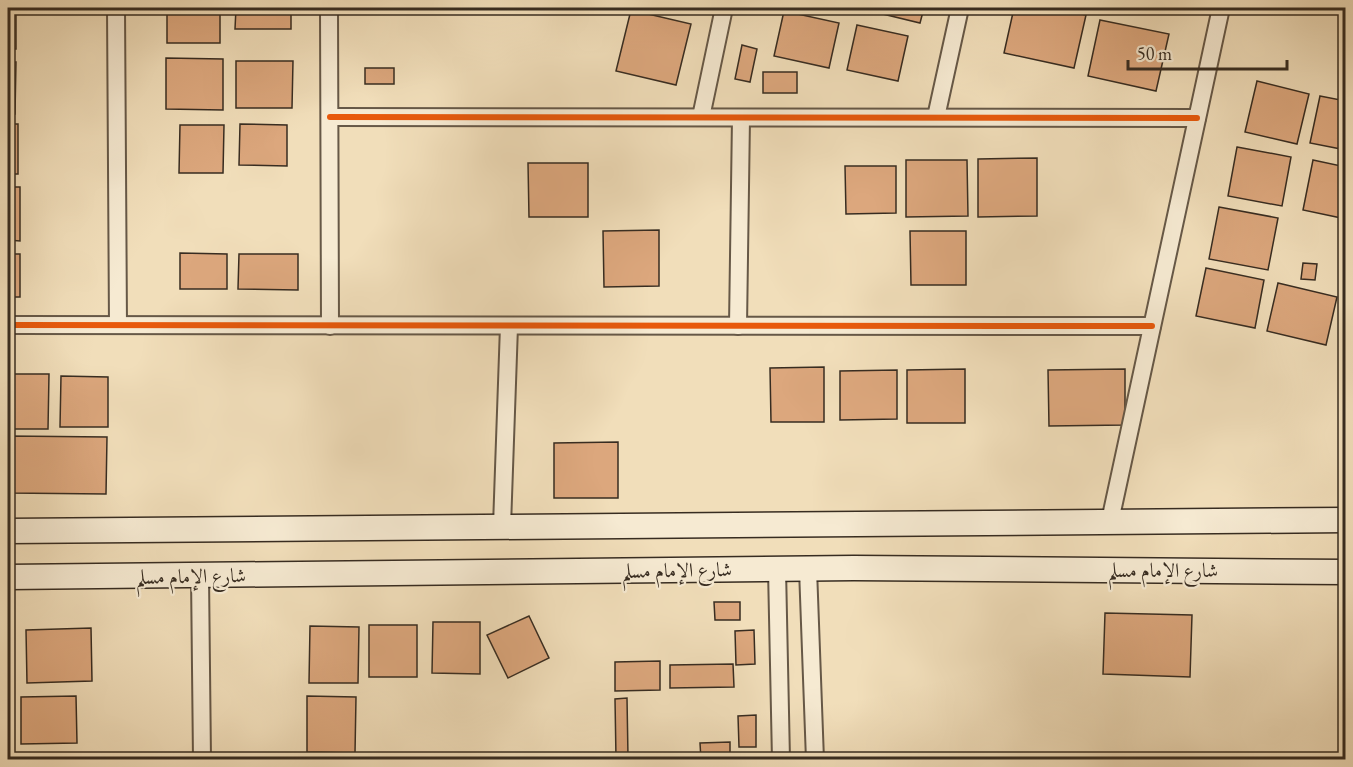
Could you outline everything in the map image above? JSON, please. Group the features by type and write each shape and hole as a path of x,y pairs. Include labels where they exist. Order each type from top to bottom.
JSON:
{"main road":[{"path":"8,531 1346,520"},
{"name":"شارع الإمام مسلم","path":"8,577 808,568 1346,572"}],"street":[{"path":"116,8 118,326"},
{"path":"329,8 330,326"},
{"path":"701,117 724,8"},
{"path":"936,117 960,8"},
{"path":"1110,521 1221,8"},
{"path":"330,117 1197,118"},
{"path":"738,326 741,118"},
{"path":"8,325 1152,326"},
{"path":"502,526 509,326"},
{"path":"808,568 814,759"},
{"path":"777,569 781,759"},
{"path":"201,576 202,759"}],"building":[{"path":"8,8 16,8 16,49 8,49"},
{"path":"167,8 220,8 220,43 167,43"},
{"path":"236,8 291,8 291,29 235,29"},
{"path":"858,8 924,8 920,23"},
{"path":"1014,8 1051,8 1086,15 1074,68 1004,53"},
{"path":"1131,8 1163,8 1161,14"},
{"path":"631,10 691,24 676,85 616,71"},
{"path":"784,11 839,23 829,68 774,56"},
{"path":"1100,20 1169,34 1156,91 1088,76"},
{"path":"857,25 908,36 898,81 847,70"},
{"path":"742,45 757,49 750,82 735,79"},
{"path":"166,58 223,59 223,110 166,109"},
{"path":"236,61 293,61 292,108 236,108"},
{"path":"8,62 16,62 15,114 8,114"},
{"path":"365,68 394,68 394,84 365,84"},
{"path":"763,72 797,72 797,93 763,93"},
{"path":"1257,81 1309,94 1297,144 1245,132"},
{"path":"1320,96 1346,101 1346,150 1310,143"},
{"path":"8,124 18,124 18,174 8,174"},
{"path":"240,124 287,125 287,166 239,165"},
{"path":"180,125 224,125 223,173 179,173"},
{"path":"1237,147 1291,157 1282,206 1228,196"},
{"path":"1037,158 1037,216 978,217 978,159"},
{"path":"906,160 967,160 968,216 906,217"},
{"path":"1313,160 1346,167 1346,219 1303,210"},
{"path":"528,163 588,163 588,217 529,217"},
{"path":"845,166 896,166 896,213 846,214"},
{"path":"8,187 20,187 20,241 8,240"},
{"path":"1219,207 1278,218 1268,270 1209,259"},
{"path":"659,230 659,286 604,287 603,231"},
{"path":"910,231 966,231 966,285 911,285"},
{"path":"180,253 227,254 227,289 180,289"},
{"path":"8,254 20,254 20,297 8,297"},
{"path":"239,254 298,254 298,290 238,289"},
{"path":"1303,263 1317,264 1315,280 1301,279"},
{"path":"1206,268 1264,280 1255,328 1196,316"},
{"path":"1278,283 1337,297 1326,345 1267,331"},
{"path":"824,367 824,422 771,422 770,368"},
{"path":"965,369 965,423 907,423 907,370"},
{"path":"1125,369 1125,425 1049,426 1048,370"},
{"path":"897,370 897,419 840,420 840,371"},
{"path":"8,374 49,374 48,429 8,429"},
{"path":"61,376 108,377 108,427 60,427"},
{"path":"8,436 107,437 106,494 8,493"},
{"path":"618,442 618,498 554,498 554,443"},
{"path":"714,602 740,602 740,620 715,620"},
{"path":"1105,613 1192,615 1190,677 1103,674"},
{"path":"529,616 549,658 508,678 487,635"},
{"path":"433,622 480,622 480,674 432,673"},
{"path":"369,625 417,625 417,677 369,677"},
{"path":"310,626 359,627 358,683 309,683"},
{"path":"91,628 92,681 27,683 26,630"},
{"path":"754,630 755,664 736,665 735,631"},
{"path":"660,661 660,690 615,691 615,662"},
{"path":"733,664 734,687 670,688 670,665"},
{"path":"8,692 10,692 10,737 8,737"},
{"path":"76,696 77,743 21,744 21,697"},
{"path":"307,696 356,697 355,753 307,752"},
{"path":"627,698 628,757 616,758 615,699"},
{"path":"756,715 756,747 739,747 738,716"},
{"path":"730,742 730,760 701,760 700,743"}],"cycle path":[{"path":"330,117 1197,118"},
{"path":"8,325 1152,326"}]}
